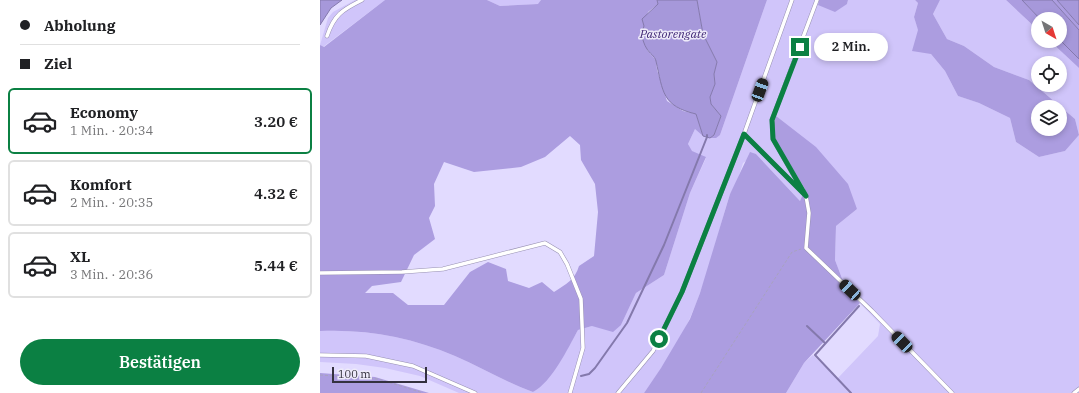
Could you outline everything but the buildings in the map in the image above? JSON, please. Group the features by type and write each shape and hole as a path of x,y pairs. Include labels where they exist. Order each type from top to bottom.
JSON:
{"lane":[{"path":"327,36 332,21 340,12 362,0"},
{"path":"618,393 653,351 682,292 744,134 792,0"},
{"path":"817,0 772,120 773,139 806,196 809,213 806,248 872,311 952,393"},
{"path":"744,134 806,196"},
{"path":"320,273 402,272 443,269 545,243 552,246 560,252 567,264 581,299 583,348 570,393"},
{"path":"320,355 366,356 413,366 475,393"},
{"path":"1074,393 1079,389"}],"path":[{"path":"701,393 792,252 806,248"},
{"path":"320,375 378,379 422,393"}],"shaded area":[{"path":"355,0 385,0 323,47 320,45 328,18 333,12"},
{"path":"385,0 487,0 500,6 538,4 541,0 657,0 658,4 648,12 644,26 647,50 656,60 657,70 667,101 683,111 696,114 703,136 695,129 688,144 692,151 706,157 690,193 664,275 636,293 621,325 613,332 592,326 578,330 553,373 547,381 533,392 455,356 405,339 355,331 320,331 320,45 324,47","holes":["570,136 580,145 581,160 595,184 598,212 594,256 579,266 575,275 562,287 554,292 542,282 529,288 508,281 506,269 488,262 470,272 444,305 408,305 393,293 365,293 372,286 401,282 414,255 435,239 429,218 435,206 434,184 444,162 474,172 521,167 545,157"]},
{"path":"487,0 541,0 539,4 500,6"},
{"path":"697,0 767,0 720,135 716,138 710,138 714,135 721,116 711,104 710,97 715,84 714,74 717,62 703,34"},
{"path":"767,0 819,0 818,5 847,4 848,0 915,0 918,3 914,17 918,29 931,54 945,71 958,96 979,103 1010,118 1016,142 1039,157 1065,151 1079,135 1079,393 786,393 804,363 813,355 837,379 878,336 880,324 846,289 835,260 836,226 857,209 776,116 774,123 791,165 805,189 800,201 756,154 743,163 737,182 730,194 707,272 690,318 675,347 644,393 459,393 420,376 385,368 356,364 320,362 320,331 355,331 372,333 405,339 438,349 533,392 559,363 578,330 592,326 621,325 636,293 664,275 690,193 706,158 691,151 688,144 695,129 710,138 720,135"},
{"path":"819,0 848,0 847,4 835,12 818,5"},
{"path":"915,0 940,0 933,14 947,39 964,46 994,67 1029,80 1031,82 1031,92 1043,92 1053,100 1031,100 1031,136 1067,136 1067,112 1075,119 1079,135 1065,151 1039,157 1016,142 1010,118 979,103 958,96 945,71 931,54 912,51 918,30 914,17 918,3"},
{"path":"940,0 1006,0 1031,23 1031,48 1058,48 1066,56 1031,56 1031,82 994,67 964,46 947,39 933,14"},
{"path":"1006,0 1022,0 1033,12 1031,12 1031,23"},
{"path":"1052,0 1057,0 1079,25 1079,30 1067,17 1067,12 1063,12"},
{"path":"1067,47 1079,59 1079,68 1067,56 1058,48"},
{"path":"1067,57 1079,68 1079,135 1075,119 1067,112 1067,100 1053,100 1043,92 1067,92"},
{"path":"776,116 816,147 848,184 857,209 836,226 835,260 846,289 860,303 804,363 786,393 644,393 661,368 690,319 700,293 730,194 750,152 756,154 800,201 805,189 774,138 774,123"},
{"path":"320,373 375,377 429,393 320,393"}],"water":[{"path":"320,0 342,0 331,8 320,25"},
{"name":"Pastorengate","path":"657,0 697,0 703,34 717,62 714,74 715,84 710,97 711,104 721,116 714,135 710,138 703,136 696,114 676,107 670,102 660,81 655,59 644,44 641,35 644,26 642,19 658,4"},
{"path":"1022,0 1052,0 1063,12 1033,12"},
{"path":"1057,0 1079,0 1079,25"},
{"path":"1067,17 1079,30 1079,59 1067,47"}],"waterway":[{"path":"581,376 589,374 595,368 627,323 664,245 707,135"},
{"path":"851,393 815,355 859,306"},
{"path":"807,326 825,343"}],"route":[{"path":"659,339 682,292 744,134 806,196 773,139 772,120 800,47"}]}
